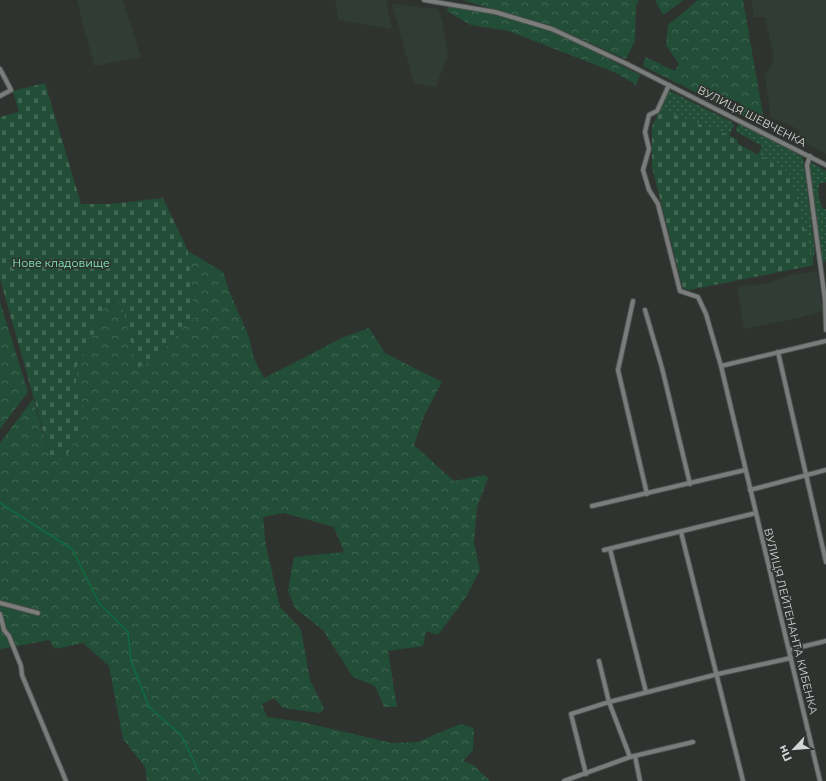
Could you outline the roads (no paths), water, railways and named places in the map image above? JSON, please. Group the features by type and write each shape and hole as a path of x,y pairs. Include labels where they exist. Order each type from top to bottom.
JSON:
{"street":[{"name":"ВУЛИЦЯ ШЕВЧЕНКА","path":"424,0 495,12 552,29 669,85 826,165"},
{"path":"0,69 11,90 0,96"},
{"path":"592,506 745,470 720,366 702,304 698,297 680,291 658,204 649,190 643,170 649,149 645,132 649,115 657,111 669,85"},
{"path":"810,156 807,165 824,294 826,330"},
{"path":"633,301 618,370 647,494"},
{"path":"645,310 662,368 690,484"},
{"path":"720,366 826,341"},
{"path":"778,352 826,562"},
{"name":"ВУЛИЦЯ ЛЕЙТЕНАНТА КИБЕНКА","path":"745,470 820,781"},
{"path":"750,490 826,470"},
{"path":"604,550 756,513"},
{"path":"681,532 718,674 743,781"},
{"path":"610,548 646,692"},
{"path":"0,602 38,613"},
{"path":"0,614 4,630 9,636 20,661 22,675 66,781"},
{"path":"789,650 826,641"},
{"path":"586,774 571,714 646,692 791,658"},
{"path":"599,662 609,702 633,757 640,781"},
{"path":"564,781 633,757 693,742"},
{"path":"581,776 582,781"}],"waterway":[{"path":"0,503 72,549 99,603 128,632 131,661 149,707 181,735 200,774"}],"park label":[{"name":"Нове кладовище","path":"61,263"}]}
